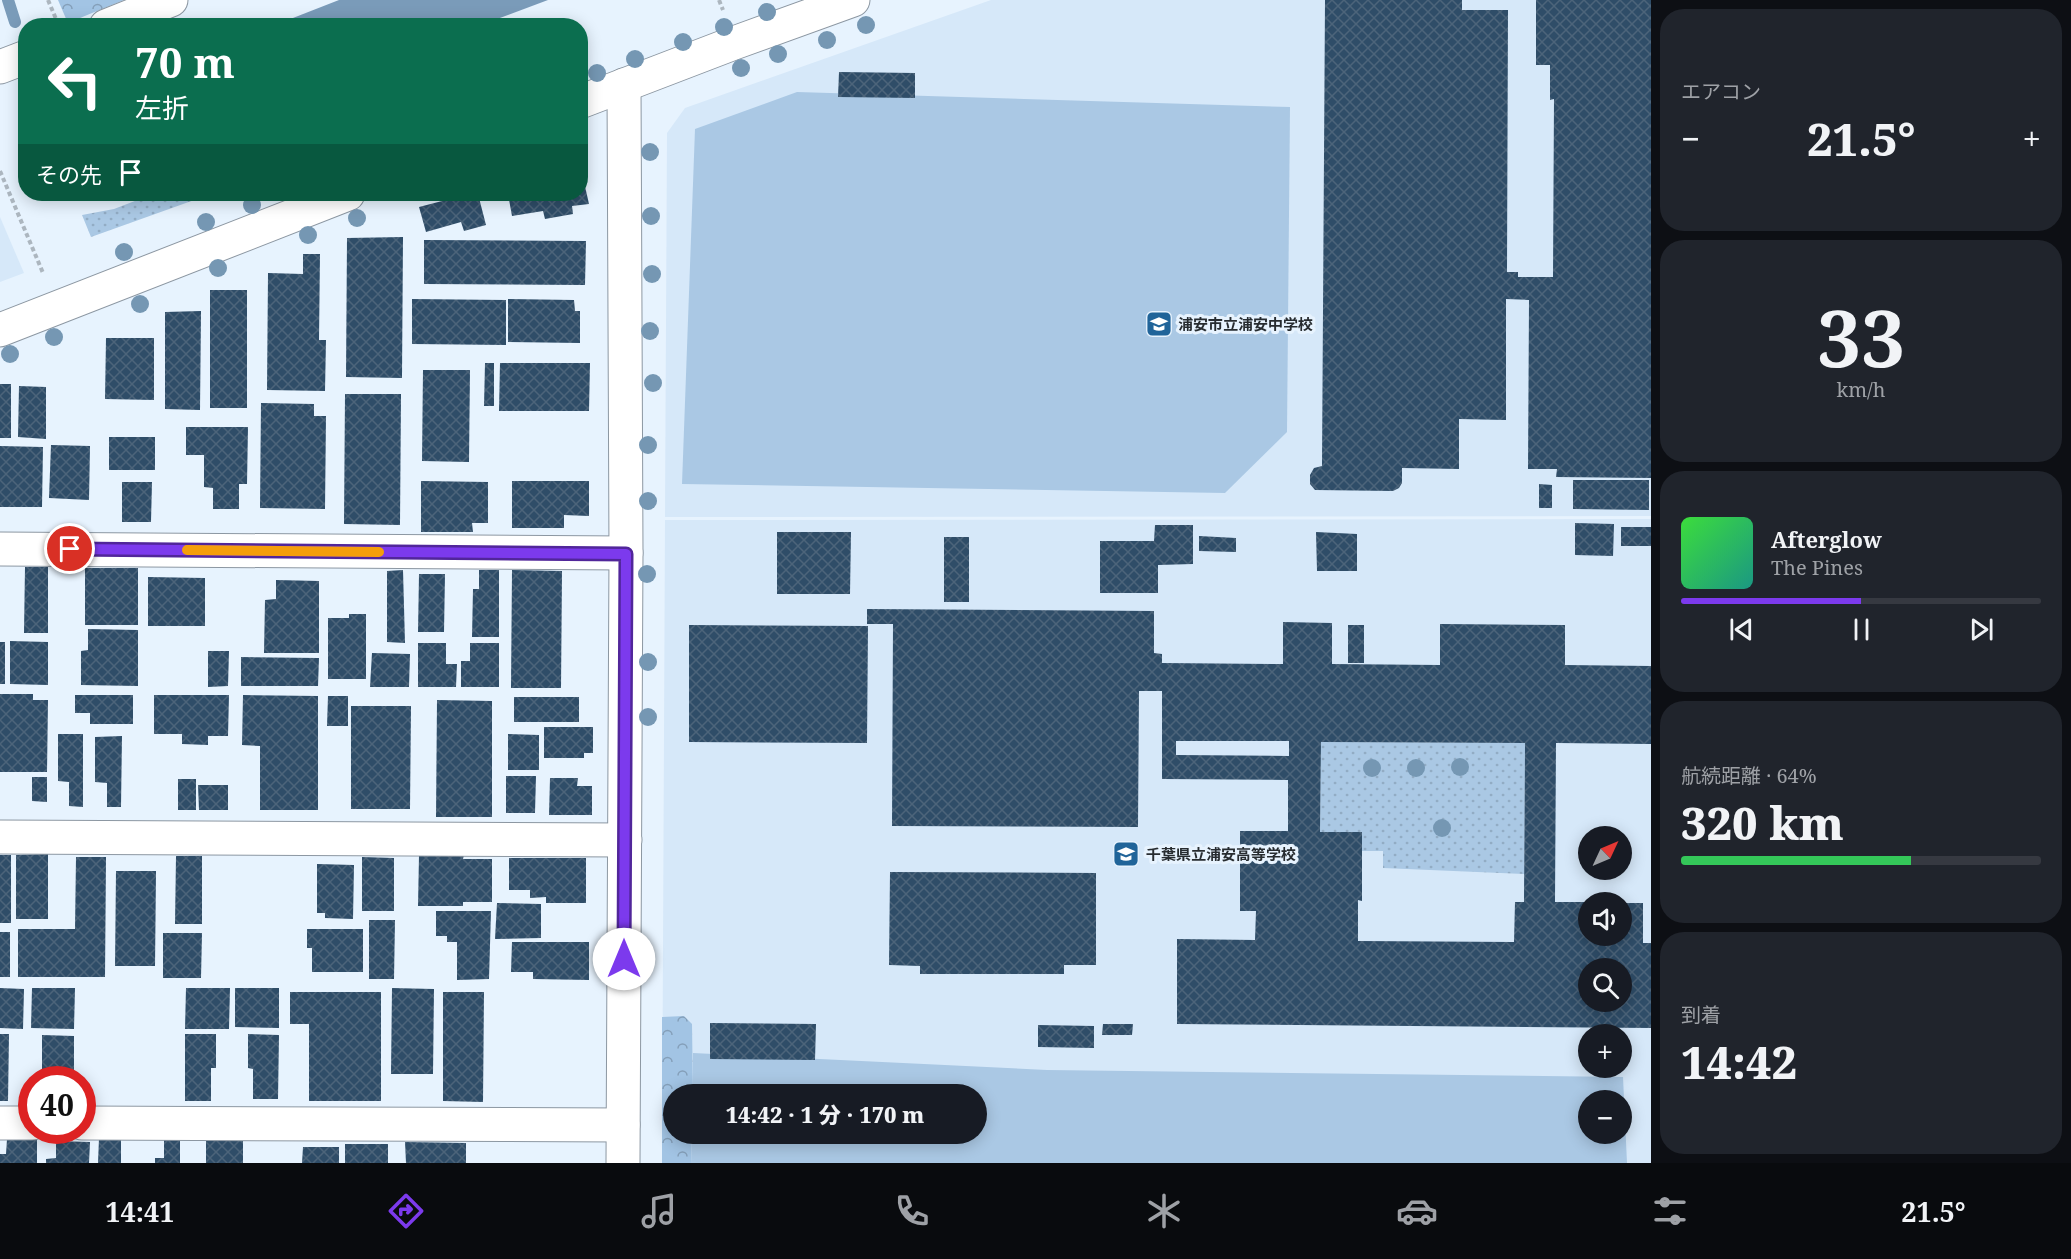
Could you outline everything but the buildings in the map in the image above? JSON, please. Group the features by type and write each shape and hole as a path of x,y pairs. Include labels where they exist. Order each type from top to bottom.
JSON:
{"street":[{"path":"126,18 171,0"},
{"path":"588,99 854,0"},
{"path":"0,67 18,60"},
{"path":"623,1163 626,554 624,85"},
{"path":"0,330 330,201"},
{"path":"0,549 626,554"},
{"path":"0,837 625,840"},
{"path":"0,1123 18,1123"},
{"path":"96,1123 624,1125"}],"path":[{"path":"48,0 56,18"},
{"path":"0,171 43,273"}],"shaded area":[{"path":"339,0 548,0 500,18 293,18"},
{"name":"浦安市立浦安中学校","path":"991,0 1651,0 1651,516 665,517 667,133 685,108"},
{"path":"797,92 1290,107 1287,432 1225,493 682,484 695,129"},
{"path":"135,201 191,201 91,237 82,215 114,209"},
{"path":"0,217 24,273 0,282"},
{"name":"千葉県立浦安高等学校","path":"1651,519 1651,1163 662,1163 665,520"},
{"path":"1321,742 1525,743 1524,874 1383,868 1383,851 1362,851 1362,832 1320,832"},
{"path":"693,1053 1047,1070 1623,1078 1624,1090 1578,1090 1578,1144 1626,1144 1627,1163 691,1163 692,1144 987,1144 987,1084 693,1084"}],"green space":[{"path":"58,0 124,0 80,18 66,18"},
{"path":"684,1016 692,1024 693,1084 663,1084 663,1144 692,1144 691,1163 662,1163 662,1017"}],"waterway":[{"path":"8,0 15,22"}],"slow traffic":[{"path":"187,550 379,552"}],"place":[{"name":"浦安市立浦安中学校","path":"1159,324"},
{"name":"千葉県立浦安高等学校","path":"1126,854"}],"route":[{"path":"70,549 626,554 624,959"}]}
